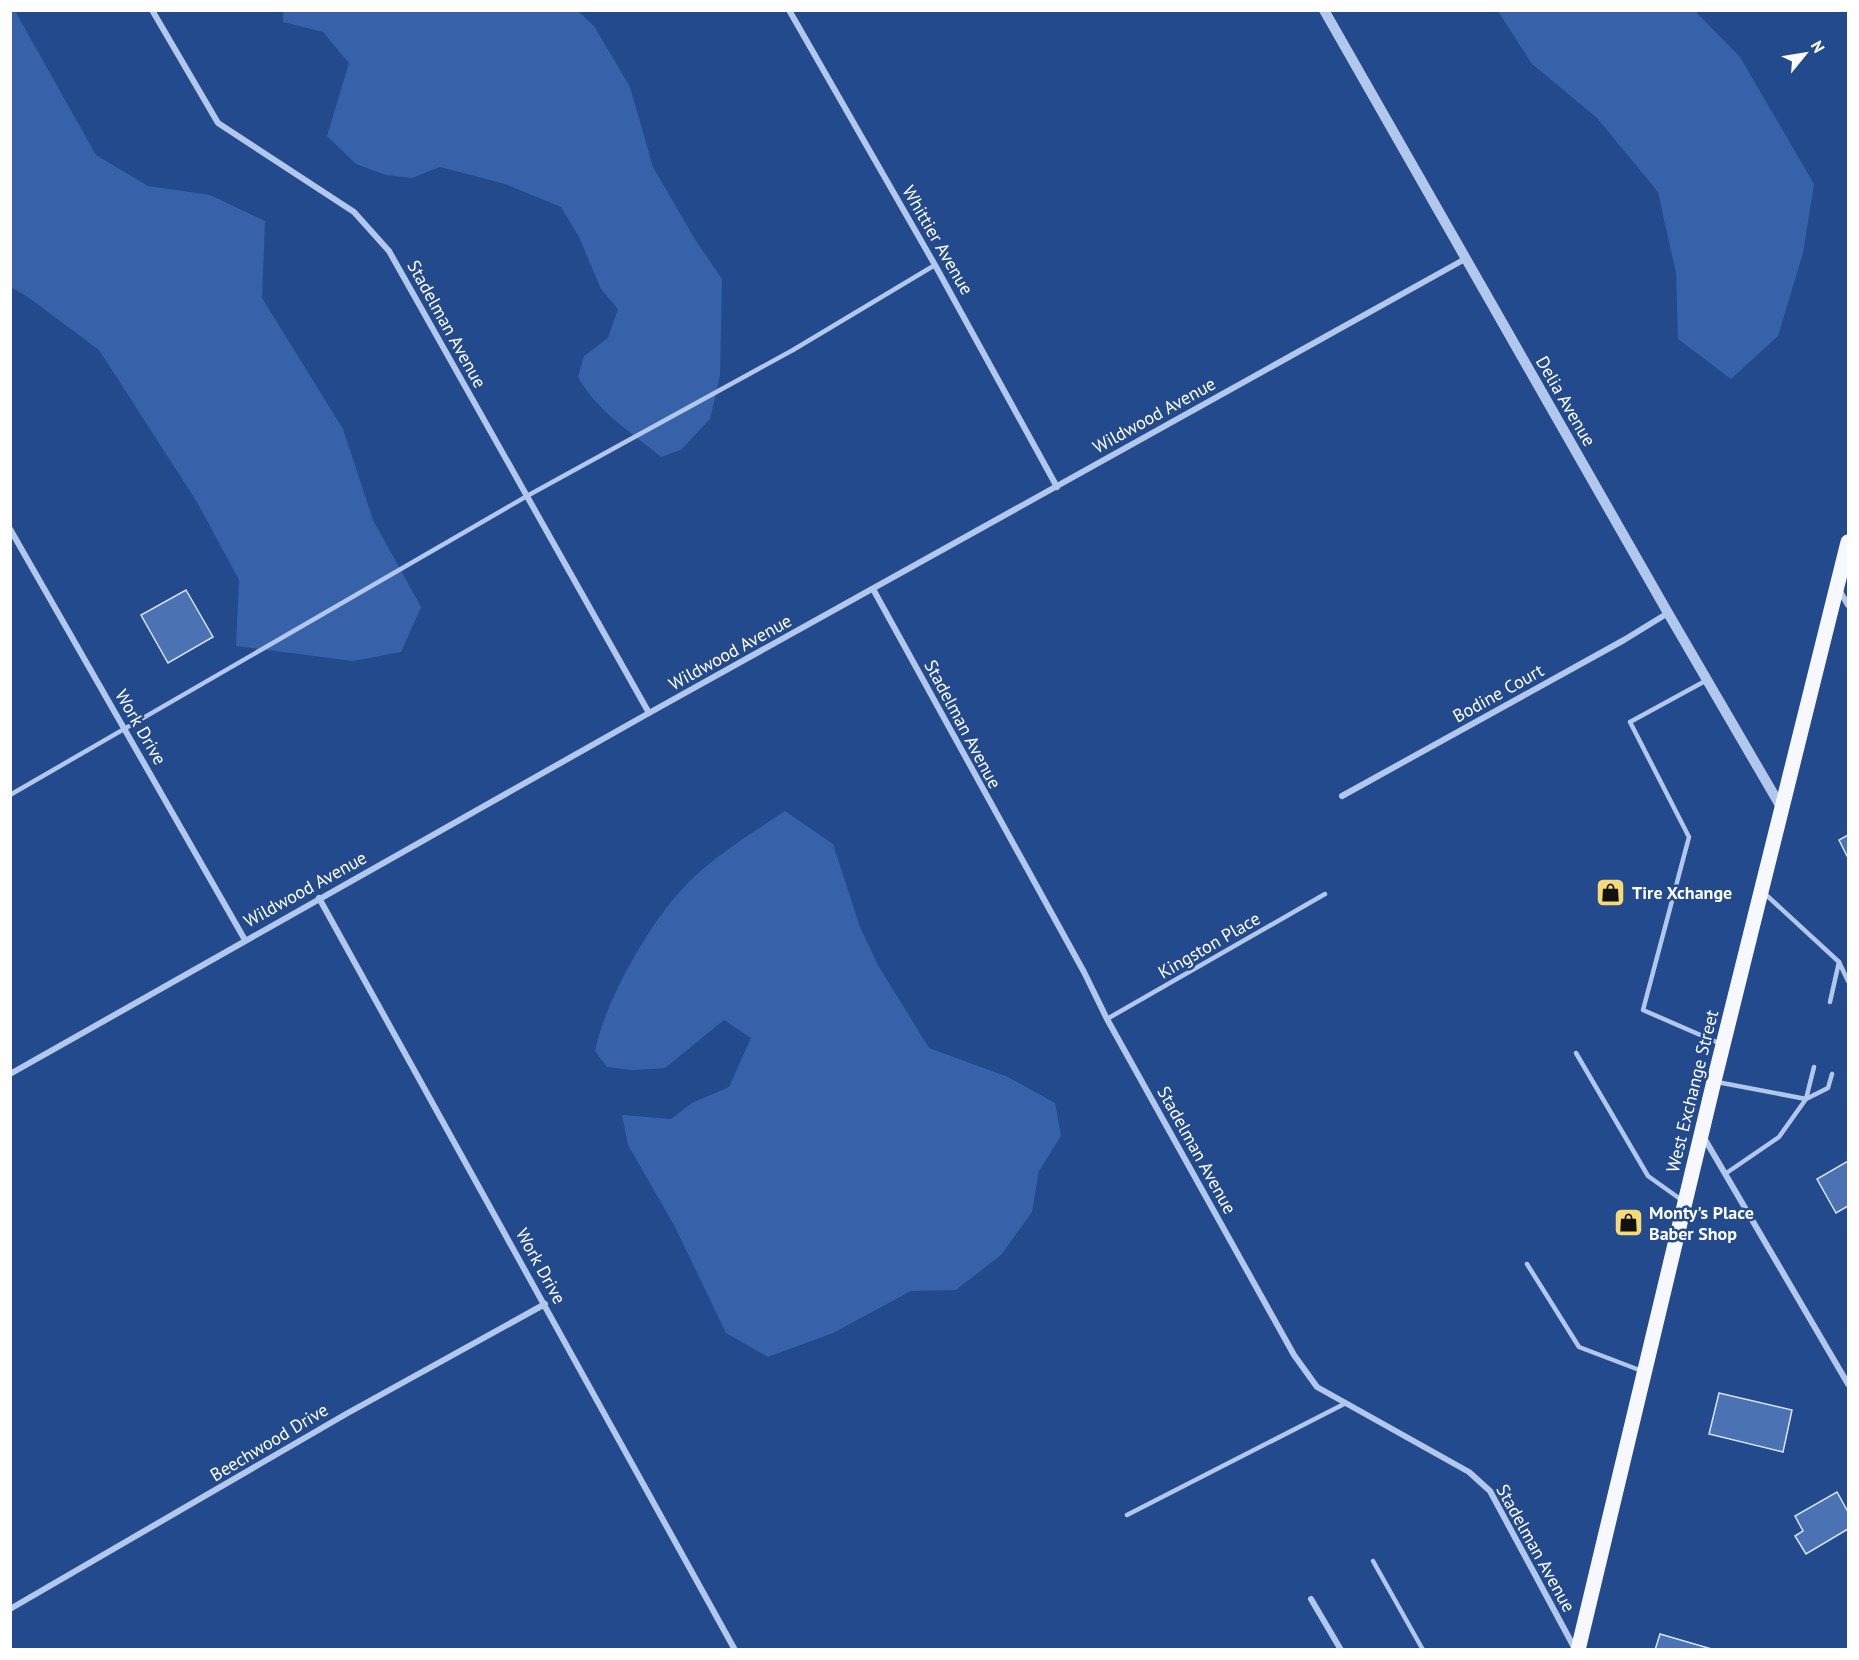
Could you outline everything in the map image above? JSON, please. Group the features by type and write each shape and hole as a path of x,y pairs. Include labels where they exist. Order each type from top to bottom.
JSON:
{"main road":[{"name":"West Exchange Street","path":"1577,1650 1701,1134 1848,542"}],"street":[{"name":"Stadelman Avenue","path":"152,10 218,123 354,212 388,250 649,714"},
{"name":"Whittier Avenue","path":"789,10 935,265 1057,487"},
{"name":"Delia Avenue","path":"1324,10 1668,613 1782,807"},
{"name":"Wildwood Avenue","path":"10,1074 319,898 1465,259"},
{"name":"Work Drive","path":"10,528 245,940"},
{"path":"1838,586 1848,605"},
{"name":"Stadelman Avenue","path":"873,589 1084,972 1107,1019 1294,1355 1317,1387 1469,1472 1490,1491 1577,1650"},
{"name":"Bodine Court","path":"1342,796 1614,646 1668,613"},
{"name":"Work Drive","path":"319,898 735,1650"},
{"path":"1701,1134 1848,1384"},
{"name":"Beechwood Drive","path":"10,1609 346,1414 545,1304"},
{"path":"1311,1599 1341,1650"}],"lane":[{"path":"10,795 126,730 527,496 793,350 935,265"},
{"path":"1707,680 1630,722 1689,837 1643,1010 1723,1045"},
{"path":"1761,890 1839,962 1848,981"},
{"name":"Kingston Place","path":"1107,1019 1325,894"},
{"path":"1830,1002 1839,962"},
{"path":"1576,1053 1648,1176 1685,1203"},
{"path":"1725,1174 1779,1137 1806,1099 1814,1067"},
{"path":"1714,1081 1806,1099 1828,1088 1832,1074"},
{"path":"1527,1264 1579,1347 1645,1372"},
{"path":"1127,1515 1346,1403"},
{"path":"1373,1561 1423,1650"}],"shaded area":[{"path":"283,10 577,10 594,26 630,87 653,167 696,241 722,279 720,376 710,419 681,450 661,457 605,411 578,377 584,356 608,338 618,309 601,289 579,237 561,207 505,184 440,167 412,178 386,175 356,164 327,136 349,63 323,32 283,22"},
{"path":"10,11 15,11 96,155 148,186 210,195 265,221 262,298 343,429 373,520 421,607 401,652 353,661 236,646 239,580 197,502 99,350 11,287"},
{"path":"1498,11 1695,11 1740,57 1814,184 1803,253 1778,336 1731,379 1678,339 1676,273 1658,192 1597,118 1532,64"},
{"path":"785,811 833,844 860,927 879,967 929,1048 1008,1077 1055,1103 1061,1136 1039,1171 1032,1212 1001,1255 956,1290 911,1291 833,1333 768,1357 726,1333 675,1227 628,1145 622,1115 671,1119 692,1103 729,1087 751,1038 724,1020 665,1068 633,1070 607,1067 595,1051 616,991 639,948 665,910 688,882 714,860"}],"building":[{"path":"186,590 213,637 168,663 141,615"},
{"path":"1848,835 1848,858 1839,840"},
{"path":"1848,1161 1848,1206 1836,1213 1817,1179"},
{"path":"1719,1393 1792,1410 1783,1452 1709,1434"},
{"path":"1837,1492 1848,1512 1848,1529 1806,1554 1795,1536 1803,1531 1795,1516"},
{"path":"1660,1634 1715,1650 1655,1650"}],"place":[{"name":"Tire Xchange","path":"1611,892"},
{"name":"Monty's Place Baber Shop","path":"1628,1222"}]}
